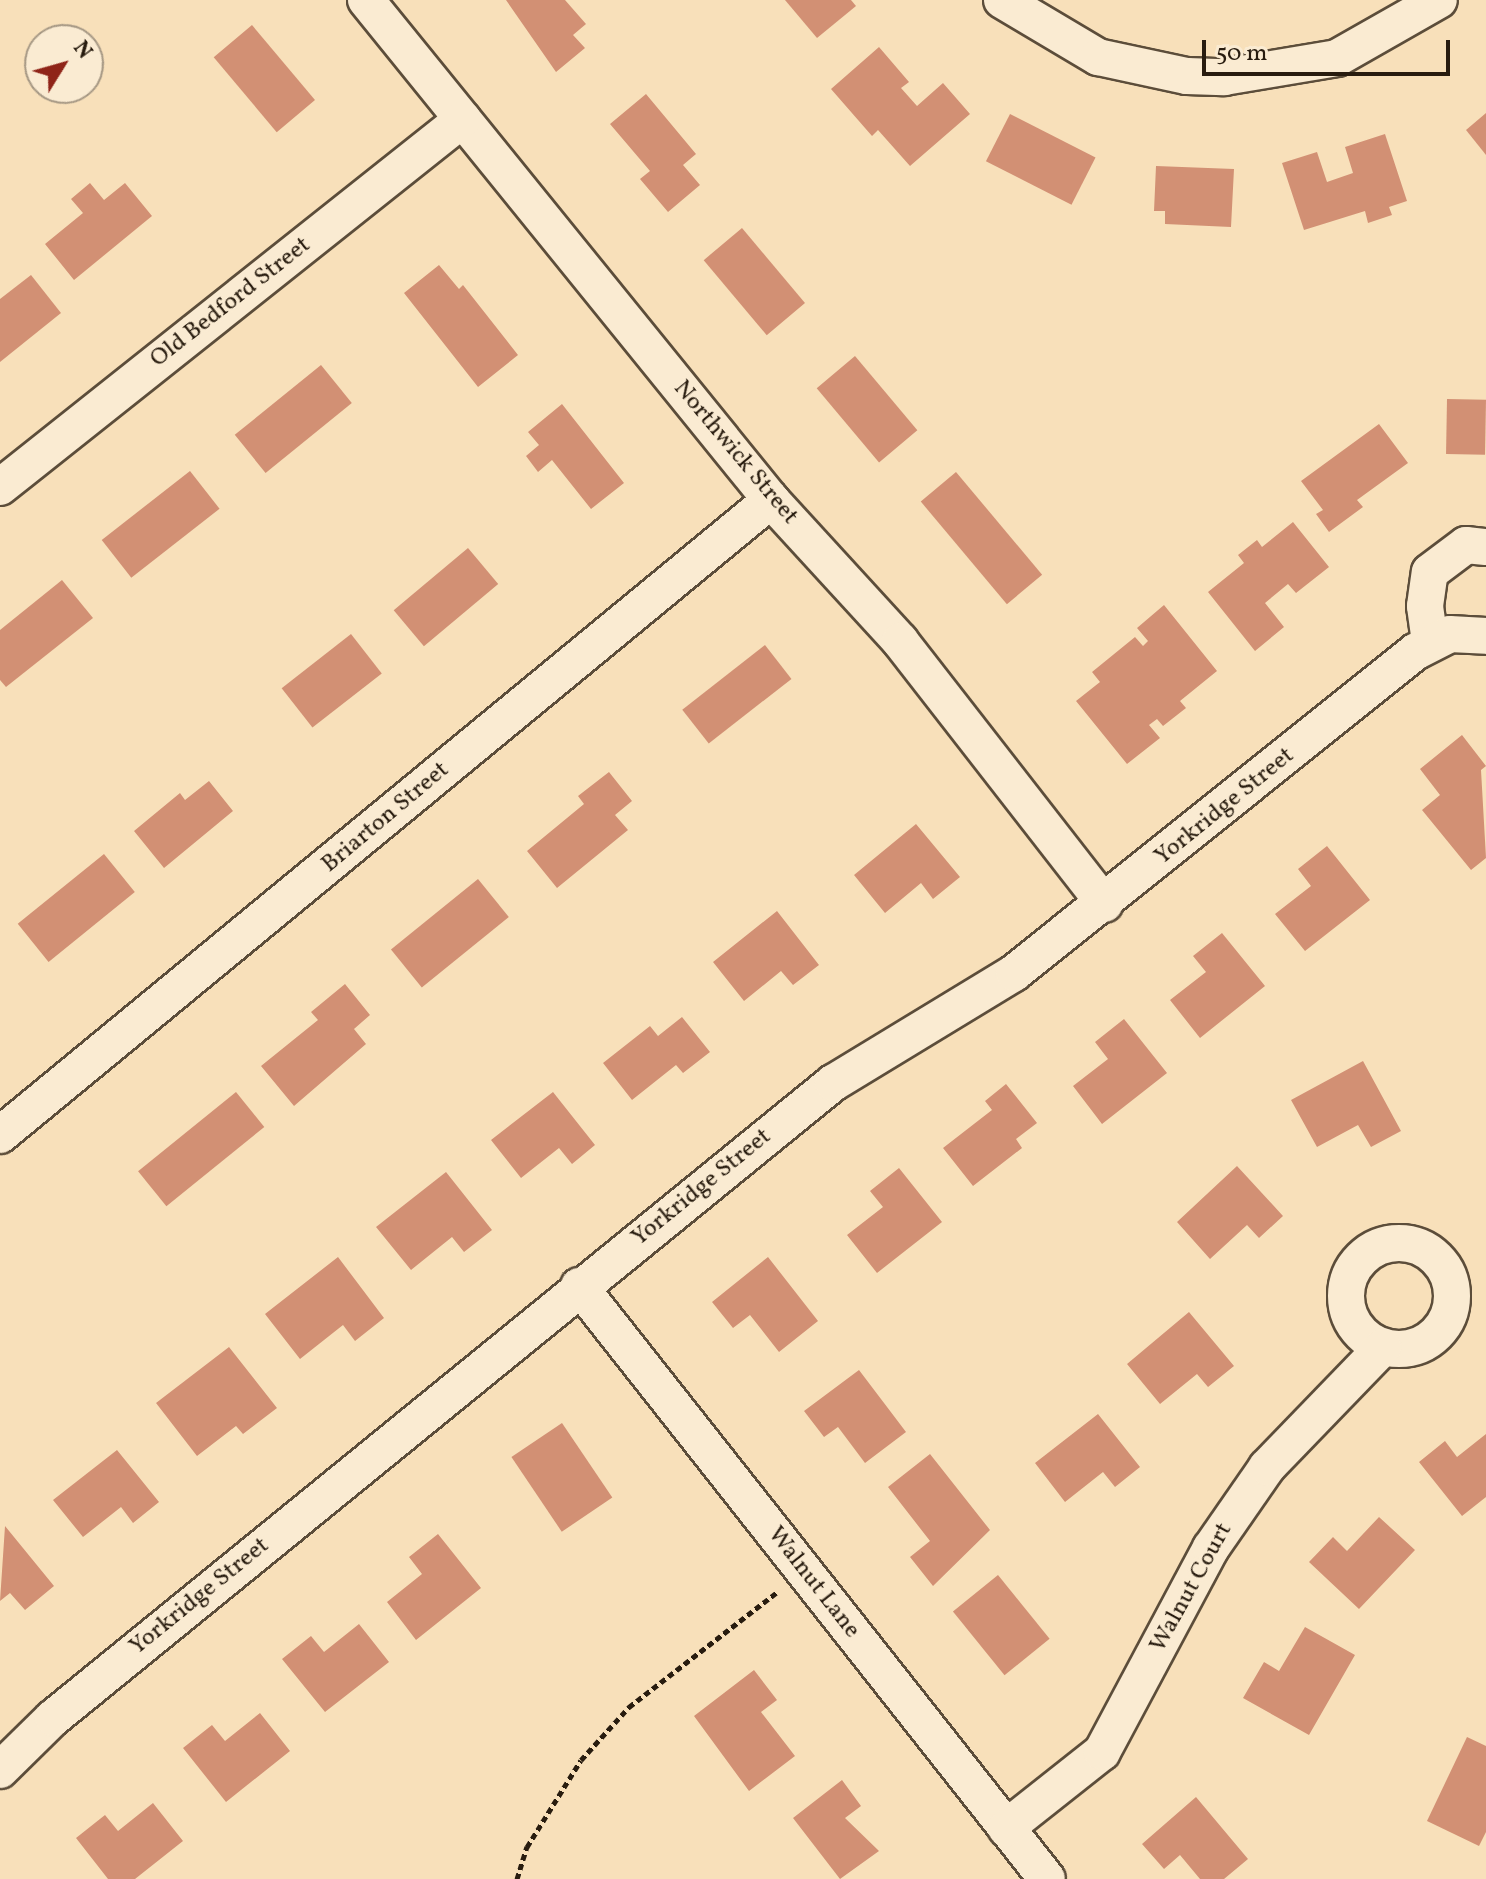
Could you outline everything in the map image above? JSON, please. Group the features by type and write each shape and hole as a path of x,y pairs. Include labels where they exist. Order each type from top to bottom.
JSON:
{"street":[{"name":"Northwick Street","path":"366,0 771,500 900,641 1105,904"},
{"path":"1002,0 1098,57 1187,76 1224,77 1337,58 1439,0"},
{"name":"Old Bedford Street","path":"0,487 463,119"},
{"name":"Briarton Street","path":"0,1135 771,500"},
{"path":"1430,642 1425,606 1430,572 1466,545 1486,547"},
{"name":"Yorkridge Street","path":"0,1770 53,1718 579,1286 833,1083 1003,980 1105,904 1430,642 1450,634 1486,636"},
{"name":"Walnut Lane","path":"579,1286 1047,1879"},
{"name":"Walnut Court","path":"1006,1828 1102,1752 1211,1548 1267,1467 1383,1347"}],"path":[{"path":"517,1879 527,1847 581,1760 629,1707 804,1572"}],"building":[{"path":"506,0 565,0 586,24 573,35 585,48 556,72"},
{"path":"785,0 851,0 856,6 817,38"},
{"path":"252,25 315,100 277,132 214,57"},
{"path":"879,47 909,82 901,88 917,106 943,83 970,114 910,166 878,130 872,136 831,89"},
{"path":"646,94 696,154 683,165 700,185 668,212 640,179 650,171 610,124"},
{"path":"1486,113 1486,155 1466,130"},
{"path":"1010,114 1096,158 1071,205 986,161"},
{"path":"1385,134 1407,201 1389,207 1392,215 1368,223 1365,211 1304,230 1282,163 1317,152 1327,182 1353,173 1345,147"},
{"path":"1156,166 1234,169 1231,227 1165,224 1165,211 1154,211"},
{"path":"90,183 104,200 125,183 152,216 74,280 45,244 83,213 71,199"},
{"path":"742,228 805,303 767,335 704,260"},
{"path":"439,265 459,289 463,285 518,355 478,387 404,293"},
{"path":"31,275 61,313 0,362 0,299"},
{"path":"855,356 917,430 879,462 817,388"},
{"path":"321,365 352,403 266,473 235,435"},
{"path":"1447,399 1486,400 1485,455 1446,454"},
{"path":"562,404 624,483 591,509 552,460 538,472 526,456 539,445 528,432"},
{"path":"1379,424 1408,463 1357,500 1363,507 1329,532 1316,514 1323,510 1301,481"},
{"path":"190,471 220,509 131,578 102,540"},
{"path":"956,472 1042,575 1007,604 921,502"},
{"path":"1293,522 1329,567 1296,593 1288,584 1265,603 1284,627 1255,651 1208,592 1244,563 1238,555 1257,540 1262,547"},
{"path":"468,548 498,584 424,646 394,610"},
{"path":"62,580 93,618 6,687 0,680 0,630"},
{"path":"1164,605 1217,671 1180,701 1186,708 1163,726 1157,719 1149,725 1160,738 1127,764 1076,701 1100,682 1092,672 1135,637 1143,646 1148,641 1137,628"},
{"path":"351,634 382,673 312,728 282,688"},
{"path":"765,645 791,679 709,744 682,710"},
{"path":"1462,735 1486,766 1481,770 1486,858 1471,870 1422,810 1440,795 1420,769"},
{"path":"609,772 632,801 615,815 628,830 557,888 527,851 584,804 578,796"},
{"path":"209,781 233,811 164,868 134,831 180,793 185,800"},
{"path":"916,824 960,877 933,899 921,883 885,913 854,875"},
{"path":"1327,846 1370,900 1305,951 1275,914 1311,886 1298,869"},
{"path":"104,854 135,892 49,962 18,924"},
{"path":"478,879 509,917 422,988 391,949"},
{"path":"777,911 819,965 793,985 781,971 744,1001 713,962"},
{"path":"1222,933 1265,986 1200,1038 1170,1000 1206,972 1193,956"},
{"path":"345,984 370,1015 354,1029 366,1044 294,1106 261,1066 318,1020 311,1012"},
{"path":"682,1017 710,1052 683,1073 676,1065 632,1100 603,1063 650,1026 658,1036"},
{"path":"1124,1019 1167,1073 1102,1124 1073,1086 1108,1059 1095,1042"},
{"path":"1363,1061 1401,1131 1371,1147 1358,1125 1317,1147 1291,1100"},
{"path":"1006,1084 1037,1123 1016,1139 1022,1148 973,1186 943,1148 992,1110 985,1101"},
{"path":"236,1092 264,1127 166,1206 138,1171"},
{"path":"553,1092 595,1145 572,1164 559,1148 521,1178 491,1140"},
{"path":"1237,1166 1283,1216 1259,1238 1247,1225 1210,1259 1177,1222"},
{"path":"899,1168 942,1222 877,1273 847,1235 883,1207 870,1191"},
{"path":"446,1172 492,1230 464,1252 452,1237 411,1270 376,1227"},
{"path":"338,1257 384,1318 355,1341 343,1325 300,1359 265,1314"},
{"path":"768,1257 818,1321 779,1352 750,1315 733,1328 712,1302"},
{"path":"1189,1312 1234,1366 1208,1387 1197,1374 1160,1404 1127,1364"},
{"path":"229,1347 277,1408 243,1434 236,1426 197,1456 156,1403"},
{"path":"859,1370 906,1432 865,1463 838,1427 824,1437 804,1411"},
{"path":"1098,1414 1140,1467 1115,1487 1103,1472 1065,1502 1035,1463"},
{"path":"562,1423 612,1498 562,1532 511,1457"},
{"path":"1486,1434 1486,1497 1462,1516 1419,1462 1445,1441 1457,1457"},
{"path":"117,1450 159,1502 133,1523 121,1507 83,1537 53,1500"},
{"path":"930,1454 990,1530 933,1586 910,1557 930,1541 888,1487"},
{"path":"1379,1517 1415,1550 1359,1609 1309,1562 1333,1537 1347,1551"},
{"path":"5,1526 54,1586 25,1610 10,1593 0,1601"},
{"path":"438,1534 481,1588 416,1640 387,1602 422,1574 409,1557"},
{"path":"998,1575 1050,1639 1005,1675 953,1612"},
{"path":"359,1624 389,1662 325,1712 282,1659 311,1636 324,1652"},
{"path":"1305,1627 1355,1655 1309,1735 1243,1698 1264,1662 1279,1671"},
{"path":"754,1670 777,1700 761,1712 795,1756 749,1791 694,1716"},
{"path":"260,1713 290,1751 226,1802 183,1748 212,1725 225,1741"},
{"path":"1467,1737 1486,1746 1486,1832 1479,1846 1427,1821"},
{"path":"842,1780 861,1806 845,1818 879,1851 840,1879 793,1818"},
{"path":"1196,1797 1248,1859 1224,1879 1200,1879 1180,1855 1164,1869 1142,1844"},
{"path":"153,1803 183,1841 135,1879 108,1879 76,1838 105,1815 118,1831"}]}
